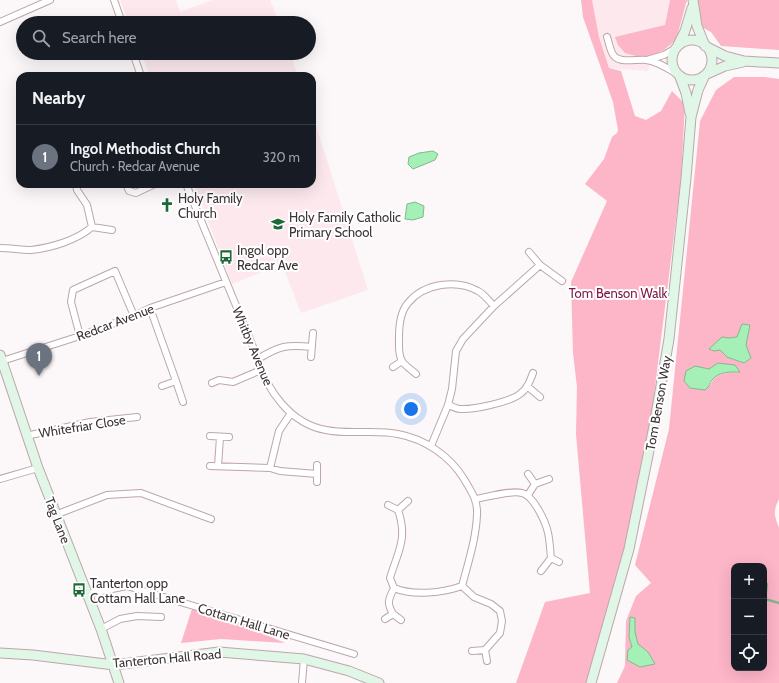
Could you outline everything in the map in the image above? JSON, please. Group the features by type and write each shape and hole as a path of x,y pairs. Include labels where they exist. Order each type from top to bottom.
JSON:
{"main road":[{"path":"693,2 697,26 712,58 710,70 705,76"},
{"path":"693,2 685,31 673,53 672,64 678,76 692,81 725,66 744,61"},
{"path":"677,47 689,40 701,42 725,56 744,61 779,63"},
{"name":"Tom Benson Way","path":"678,76 686,93 691,117"},
{"name":"Tom Benson Way","path":"591,683 629,549 654,426 669,339 691,117 698,90 705,76"},
{"name":"Tag Lane","path":"1,358 26,436 55,515 101,629 119,683"},
{"name":"Tanterton Hall Road","path":"0,653 33,655 114,665 219,652 304,659 343,669 379,683"}],"street":[{"path":"114,0 120,16"},
{"path":"0,22 47,1"},
{"path":"607,37 613,54 615,57 622,60 646,60 664,55 677,47"},
{"path":"135,60 140,72"},
{"path":"646,60 661,65 678,76"},
{"path":"77,188 87,205 92,227"},
{"path":"128,188 129,191 136,193 147,188"},
{"name":"Whitby Avenue","path":"188,188 258,359 261,370 276,397 291,413 303,421 326,430 398,434 431,446 459,470 476,499 477,514 475,531 462,586"},
{"path":"0,248 30,250 56,244 84,234 92,227 112,230"},
{"path":"529,252 540,265 562,281"},
{"path":"431,446 448,405 452,389 456,351 463,339 494,306 540,265"},
{"path":"80,336 72,302 73,290 115,271 134,316"},
{"name":"Redcar Avenue","path":"1,358 80,336 134,316 150,308 226,282"},
{"path":"416,374 402,361 399,349 400,319 407,304 415,295 440,285 454,284 467,286 479,292 494,306"},
{"path":"150,308 183,402"},
{"path":"311,357 313,333"},
{"path":"258,359 280,347 299,345 312,347"},
{"path":"393,367 402,361"},
{"path":"212,384 220,380 233,382 261,370"},
{"path":"448,405 459,409 484,406 505,401 519,395 527,386 533,373"},
{"path":"162,386 176,381"},
{"path":"527,386 540,397"},
{"path":"270,468 279,431 291,413"},
{"name":"Whitefriar Close","path":"26,436 90,422 137,418"},
{"path":"210,436 229,437"},
{"path":"218,466 220,437"},
{"path":"317,465 317,482"},
{"path":"210,466 270,468 280,471 317,474"},
{"path":"0,479 38,468"},
{"path":"528,474 535,484"},
{"path":"528,495 535,484 549,479"},
{"path":"476,499 521,492 528,495 540,512 548,532 551,558 541,571"},
{"path":"55,515 107,495 141,493 211,519"},
{"path":"398,510 408,501"},
{"path":"388,505 398,510 403,524 403,537 390,578 394,588 403,592 412,593 448,591 462,586 474,597 497,607 500,611 502,621 500,633 485,650 472,651"},
{"path":"551,558 559,562"},
{"name":"Cottam Hall Lane","path":"87,594 127,586 354,654"},
{"path":"394,588 388,600 388,606 393,614 401,620"},
{"path":"385,619 393,614"},
{"path":"101,629 120,619 137,616 161,617"},
{"path":"485,650 487,661"},
{"path":"302,683 304,659"}],"shaded area":[{"path":"120,0 176,0 180,12 213,0 270,0 276,16 126,16"},
{"path":"592,0 670,0 664,30 652,56 648,71 609,68 599,37"},
{"path":"144,60 292,60 297,72 148,72"},
{"name":"Holy Family Catholic Primary School","path":"316,126 368,290 301,313 282,264 232,284 196,188 316,188"},
{"path":"433,151 438,154 435,160 413,169 408,164 409,157 419,153"},
{"path":"415,202 424,206 423,217 413,220 405,219 407,204"},
{"path":"742,324 750,325 746,345 751,358 744,363 727,357 720,350 714,351 709,349 722,337 737,337"},
{"path":"718,363 735,365 740,372 718,375 712,380 705,390 690,388 684,381 686,371 695,366 709,369"},
{"path":"630,617 635,618 635,632 638,644 648,652 655,664 640,667 627,660 628,650 632,647 629,637"}],"green space":[{"name":"Tom Benson Walk","path":"581,0 592,0 599,37 609,68 621,71 635,116 646,120 661,111 672,91 685,104 681,179 650,427 626,552 586,683 516,683 545,602 590,593 576,434 577,387 573,353 571,282 607,201 585,184 604,159 612,137 618,130 613,102 583,17"},
{"path":"670,0 687,0 676,40 664,50 652,56 636,56 625,53 618,45 615,37 665,25"},
{"path":"697,0 779,0 779,50 721,46 711,32 696,24"},
{"path":"734,77 765,77 779,79 779,499 775,513 779,528 779,683 617,683 625,666 626,621 636,596 651,583 635,565 669,429 700,121 716,90","holes":["737,337 746,345 751,358 744,363 727,357 720,350 729,338","695,366 709,369 739,372 722,374 715,378 710,386","630,617 635,618 635,632 638,644 648,652 628,650 632,647 629,637"]},
{"path":"192,609 234,621 285,643 221,639 181,643"}],"waterway":[{"path":"765,599 779,603"}],"place":[{"name":"Holy Family Church","path":"167,205"},
{"name":"Holy Family Catholic Primary School","path":"278,224"},
{"name":"Ingol opp Redcar Ave","path":"226,257"},
{"name":"Ingol Methodist Church","path":"39,376"},
{"name":"Tanterton opp Cottam Hall Lane","path":"79,590"}]}
